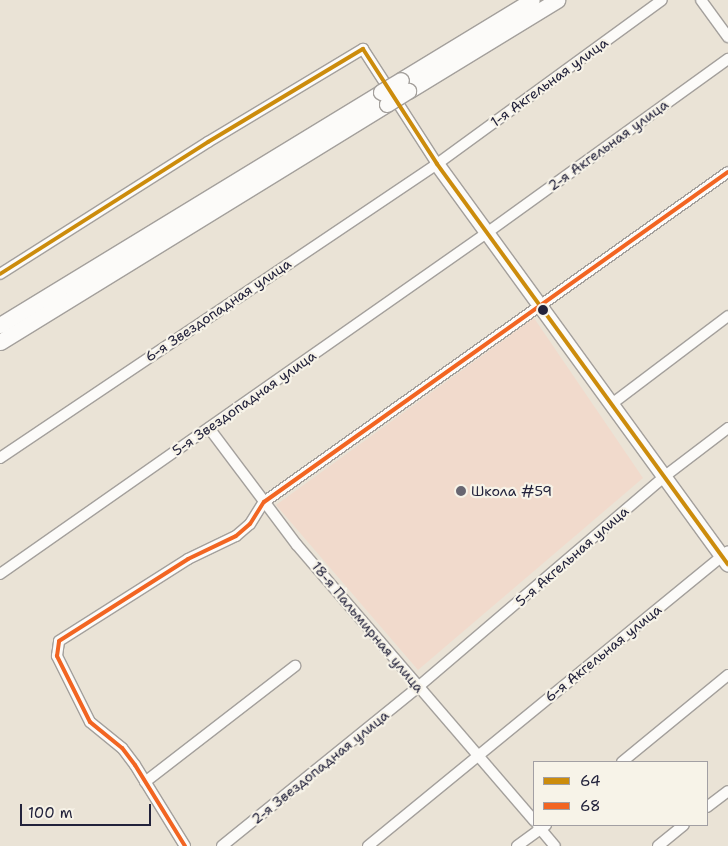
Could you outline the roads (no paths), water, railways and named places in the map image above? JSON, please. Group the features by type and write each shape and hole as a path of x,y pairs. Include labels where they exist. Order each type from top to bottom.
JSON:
{"main road":[{"path":"0,342 405,85 532,0"},
{"path":"405,85 557,0"},
{"path":"0,325 384,98"}],"street":[{"name":"1-я Акгельная улица","path":"437,164 662,0"},
{"path":"701,0 728,37"},
{"path":"0,274 208,142 362,49 437,164 726,557"},
{"name":"2-я Акгельная улица","path":"488,232 728,59"},
{"name":"6-я Звездопадная улица","path":"0,458 437,164"},
{"path":"185,846 122,748 90,722 57,656 56,647 60,641 188,559 236,536 250,524 264,502 540,303 728,172"},
{"name":"5-я Звездопадная улица","path":"0,574 488,232"},
{"path":"613,403 728,316"},
{"name":"18-я Пальмирная улица","path":"209,428 264,502 418,687 533,817"},
{"name":"5-я Акгельная улица","path":"418,687 665,476 728,428"},
{"name":"6-я Акгельная улица","path":"368,846 478,755 726,557"},
{"path":"145,782 295,666"},
{"path":"623,761 728,675"},
{"name":"2-я Звездопадная улица","path":"222,846 418,687"},
{"path":"708,806 728,791"},
{"path":"517,846 539,826"},
{"name":"18-я Пальмирная улица","path":"541,826 555,846"},
{"path":"658,846 683,826"}],"place":[{"name":"Школа #59","path":"461,491"}]}
